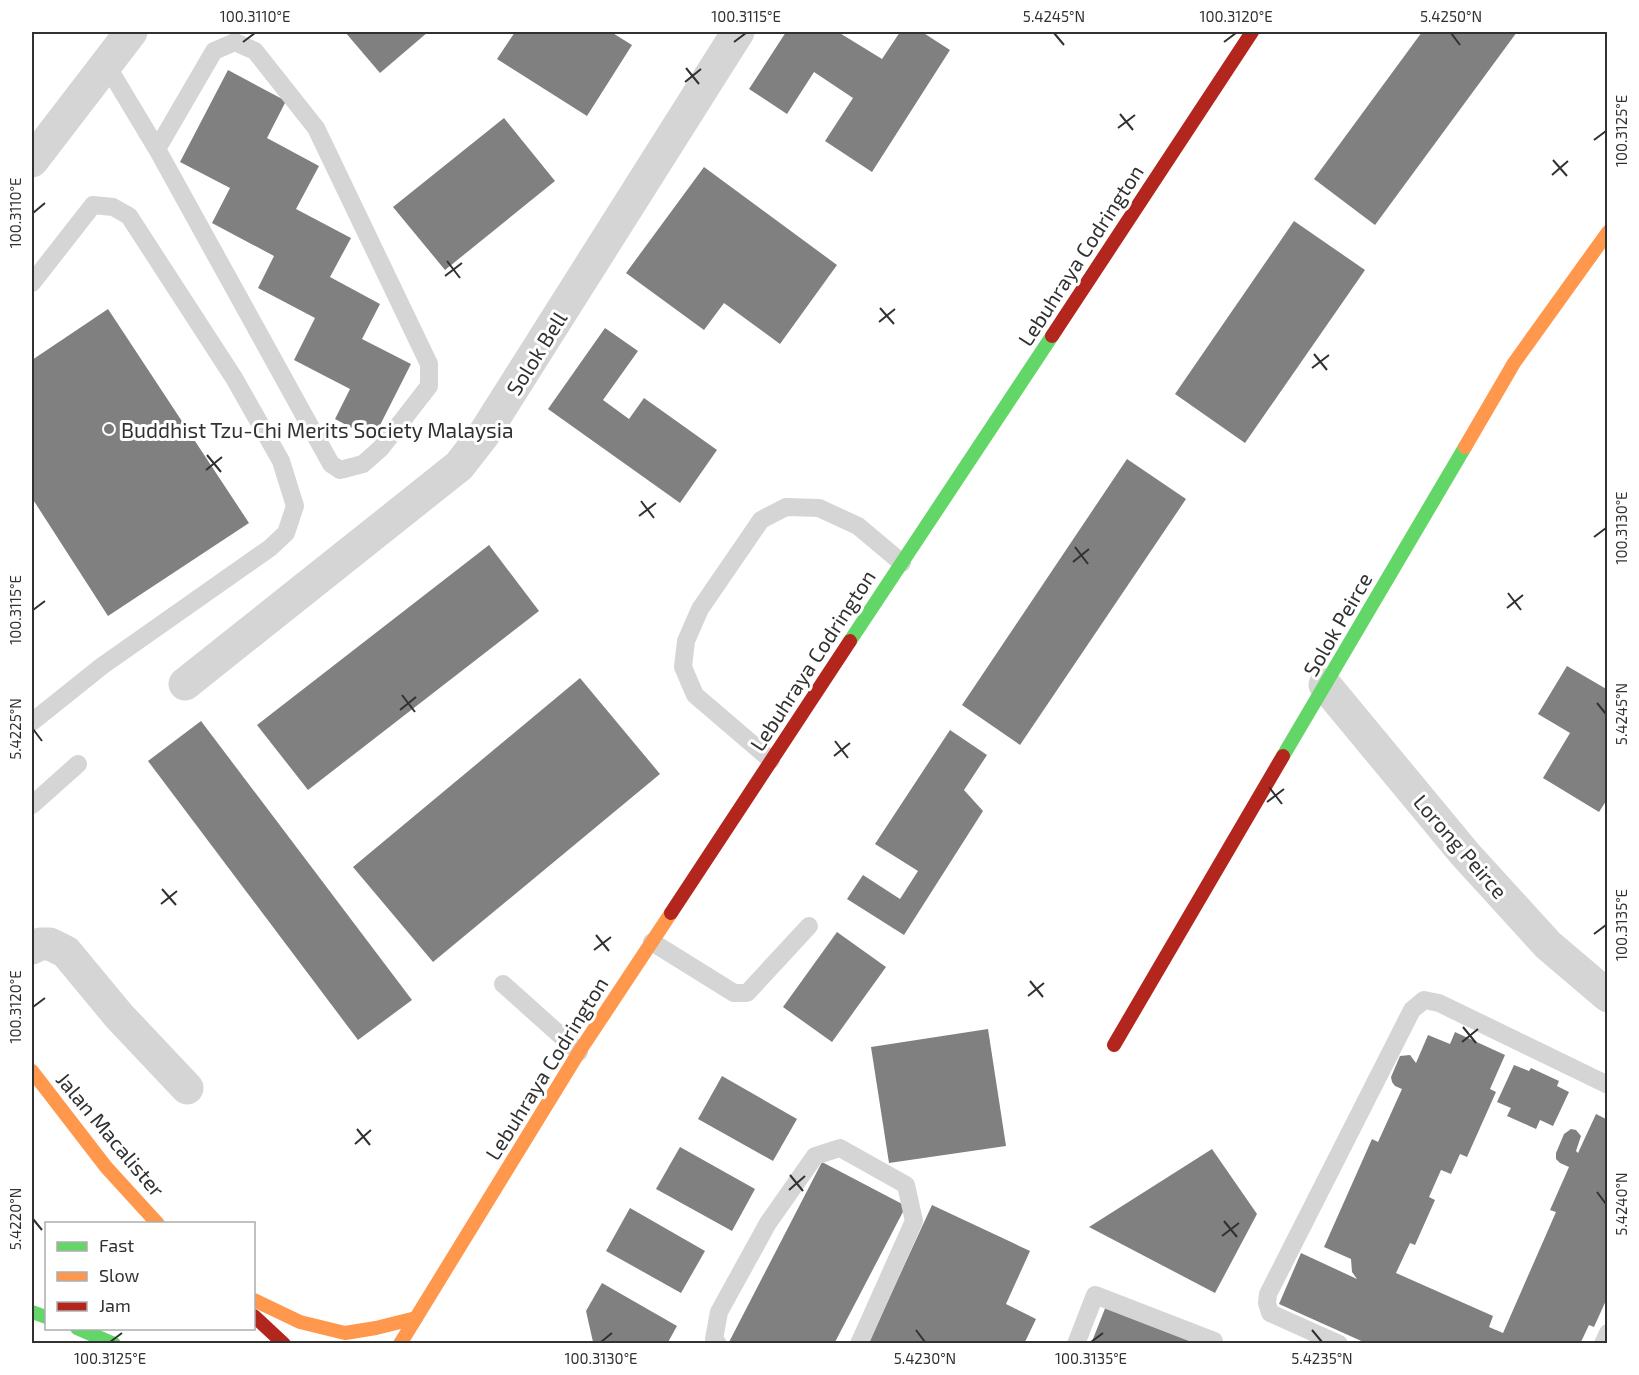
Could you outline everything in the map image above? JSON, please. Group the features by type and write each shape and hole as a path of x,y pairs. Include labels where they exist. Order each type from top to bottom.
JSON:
{"street":[{"path":"32,161 131,32"},
{"name":"Solok Bell","path":"185,684 459,466 484,434 738,32"},
{"name":"Lebuhraya Codrington","path":"400,1344 579,1052 1252,32"},
{"name":"Solok Peirce","path":"1114,1045 1514,363 1608,232"},
{"name":"Lorong Peirce","path":"1325,685 1465,854 1548,945 1608,996"},
{"path":"32,948 40,944 50,944 66,952 119,1016 187,1088"},
{"name":"Jalan Macalister","path":"32,1071 106,1167 156,1222"},
{"path":"255,1300 300,1322 345,1333 416,1318 414,1344"},
{"path":"255,1317 284,1344"},
{"name":"Lebuhraya Codrington","path":"392,1344 416,1318"},
{"path":"79,1330 114,1344"}],"lane":[{"path":"106,64 157,149 331,464 340,470 363,464 381,448 429,386 429,364 316,128 255,51 235,42 214,51 157,149"},
{"path":"32,283 93,205 113,207 129,216 234,378 281,460 295,506 286,533 270,548 102,666 32,722"},
{"path":"771,760 695,695 683,667 686,641 700,609 761,520 786,507 819,508 858,526 902,563"},
{"path":"32,805 78,764"},
{"path":"652,942 734,993 747,993 809,926"},
{"path":"503,984 579,1052"},
{"path":"1339,1344 1270,1313 1267,1303 1268,1294 1412,1010 1424,1000 1439,1003 1608,1085"},
{"path":"718,1344 714,1339 719,1312 768,1222 815,1156 840,1148 906,1185 914,1221 859,1344"},
{"path":"1076,1344 1095,1294 1214,1341 1213,1344"},
{"path":"1603,1344 1608,1333"}],"building":[{"path":"345,32 428,32 380,73"},
{"path":"515,32 611,32 632,45 587,116 497,59"},
{"path":"786,32 838,32 882,59 900,32 922,32 950,50 872,172 825,141 853,98 814,72 787,114 749,89"},
{"path":"1422,32 1517,32 1375,225 1314,179"},
{"path":"228,70 286,101 267,138 319,166 296,209 351,238 330,277 380,304 362,339 411,364 373,439 335,419 350,389 294,360 315,318 258,288 274,256 212,223 230,188 180,162"},
{"path":"504,118 555,181 445,270 393,207"},
{"path":"704,167 837,265 780,344 724,303 704,330 626,273"},
{"path":"1294,221 1365,270 1245,443 1175,394"},
{"name":"Buddhist Tzu-Chi Merits Society Malaysia","path":"108,309 249,523 108,616 32,498 32,360"},
{"path":"605,328 638,351 603,400 629,419 644,398 717,450 680,503 548,409"},
{"path":"1127,459 1186,499 1020,745 962,705"},
{"path":"489,545 539,611 308,790 257,725"},
{"path":"1567,666 1608,690 1608,798 1599,812 1543,778 1570,733 1538,714"},
{"path":"580,678 660,774 433,962 353,867"},
{"path":"201,721 412,1000 358,1040 148,761"},
{"path":"950,730 987,755 964,790 983,811 904,935 847,899 863,875 900,899 918,871 875,844"},
{"path":"837,932 886,967 832,1042 783,1007"},
{"path":"988,1029 1006,1146 889,1163 871,1047"},
{"path":"1455,1032 1505,1055 1490,1089 1496,1092 1467,1157 1460,1154 1451,1174 1441,1170 1429,1197 1435,1200 1415,1245 1410,1243 1396,1273 1493,1316 1489,1327 1503,1333 1556,1212 1550,1210 1569,1167 1556,1159 1556,1153 1564,1134 1571,1129 1576,1130 1581,1136 1576,1151 1578,1153 1596,1114 1608,1120 1608,1296 1594,1327 1589,1325 1580,1344 1368,1344 1279,1304 1301,1253 1357,1279 1352,1272 1351,1259 1324,1247 1372,1139 1378,1142 1402,1089 1395,1086 1391,1077 1400,1056 1410,1055 1416,1063 1428,1035 1450,1044"},
{"path":"1514,1065 1529,1071 1531,1068 1559,1081 1557,1086 1569,1092 1553,1126 1540,1120 1536,1129 1507,1116 1511,1108 1497,1102"},
{"path":"722,1076 797,1119 773,1161 698,1119"},
{"path":"680,1147 755,1189 732,1231 656,1189"},
{"path":"1212,1149 1257,1214 1215,1293 1089,1227"},
{"path":"822,1162 906,1206 834,1344 728,1344"},
{"path":"932,1205 1030,1251 1006,1304 1036,1319 1024,1344 868,1344"},
{"path":"630,1208 705,1251 681,1293 606,1251"},
{"path":"602,1283 677,1326 667,1344 596,1344 593,1342 586,1311"},
{"path":"1106,1306 1200,1344 1091,1344"}],"traffic: fast":[{"path":"850,641 1052,336"},
{"path":"1283,756 1465,447"},
{"path":"32,1312 45,1317"},
{"path":"82,1330 114,1344"}],"traffic: slow":[{"path":"1465,447 1514,363 1608,232"},
{"path":"400,1344 579,1052 671,913"},
{"path":"32,1071 106,1167 156,1222"},
{"path":"255,1300 300,1322 345,1333 416,1318"}],"traffic: jam":[{"path":"1052,336 1252,32"},
{"path":"671,913 850,641"},
{"path":"1114,1045 1283,756"},
{"path":"255,1317 284,1344"}],"place":[{"name":"Buddhist Tzu-Chi Merits Society Malaysia","path":"109,429"}]}
